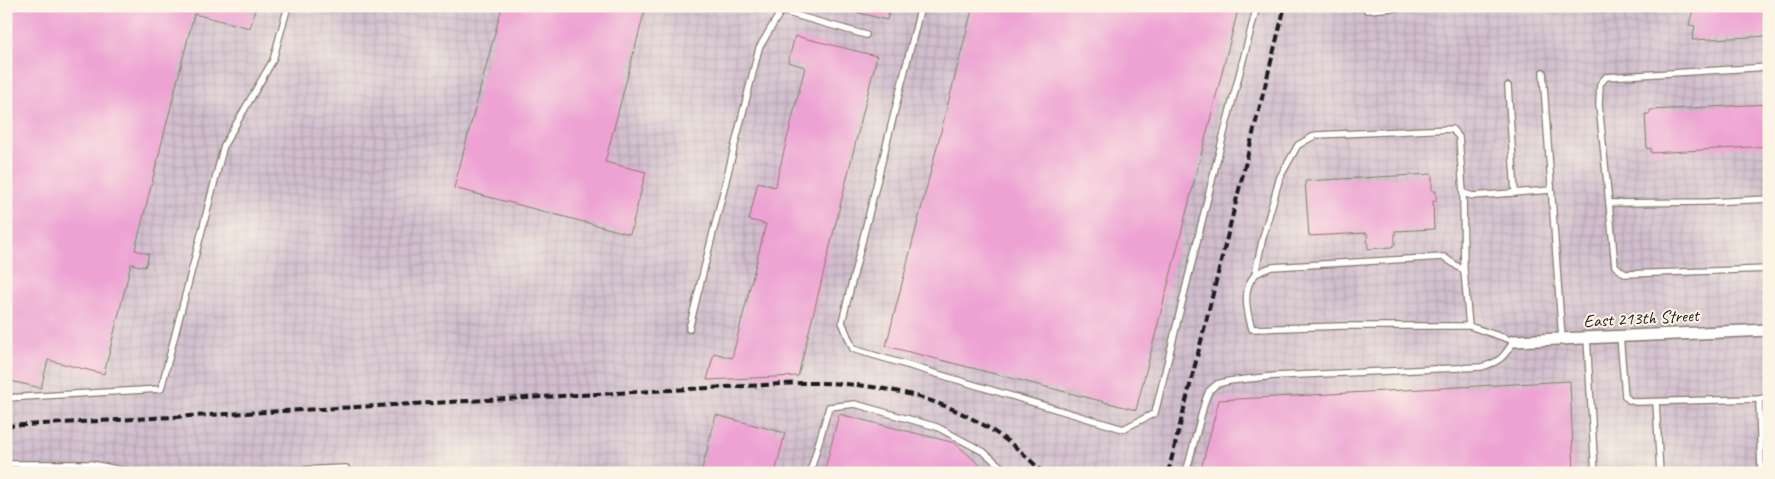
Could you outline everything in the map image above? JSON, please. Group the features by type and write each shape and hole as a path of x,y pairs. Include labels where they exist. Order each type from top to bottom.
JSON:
{"street":[{"name":"East 213th Street","path":"1514,341 1769,330"}],"lane":[{"path":"6,398 161,389 224,145 273,60 288,6"},
{"path":"921,6 842,322 853,349 1123,429 1155,413 1257,6"},
{"path":"1367,10 1417,6"},
{"path":"689,329 759,48 782,9 866,35"},
{"path":"1769,67 1606,77 1600,84 1599,105 1615,266 1625,274 1769,269"},
{"path":"1544,72 1550,190 1562,339"},
{"path":"1508,86 1515,193"},
{"path":"1186,473 1205,401 1209,391 1217,384 1276,376 1481,367 1496,364 1503,358 1514,341 1469,326 1343,326 1252,329 1248,316 1247,287 1255,274 1280,177 1298,145 1316,135 1452,129 1459,136 1463,193 1464,271 1469,326"},
{"path":"1463,193 1473,196 1550,190"},
{"path":"1609,203 1769,199"},
{"path":"1255,274 1272,267 1444,257 1464,271"},
{"path":"1620,336 1625,396 1629,400 1635,402 1656,402 1759,399 1769,397"},
{"path":"1587,338 1595,473"},
{"path":"1759,399 1761,473"},
{"path":"1656,402 1660,473"},
{"path":"810,473 829,407 855,404 937,427 984,452 1008,473"},
{"path":"6,464 91,464 136,473"},
{"path":"233,473 346,468 344,473"}],"shaded area":[{"path":"6,6 1769,6 1769,473 6,473"}],"building":[{"path":"6,6 256,6 250,28 194,14 135,250 149,254 145,267 131,264 104,374 48,360 41,388 6,380"},
{"path":"502,6 646,6 605,162 646,172 630,234 454,188"},
{"path":"848,6 891,6 887,20 848,10"},
{"path":"973,6 1239,6 1136,410 886,346"},
{"path":"1694,6 1769,6 1769,36 1692,40 1695,26 1689,25"},
{"path":"795,36 877,56 798,376 707,380 714,353 732,358 766,224 749,220 758,182 775,187 805,67 788,62"},
{"path":"1769,104 1769,146 1651,153 1651,148 1647,149 1645,114 1650,114 1650,110"},
{"path":"1432,174 1432,191 1436,191 1436,201 1433,201 1434,229 1395,231 1395,244 1392,247 1368,249 1367,233 1309,236 1305,181"},
{"path":"1570,381 1574,473 1200,473 1219,400"},
{"path":"839,414 955,443 989,473 824,473"},
{"path":"716,415 785,433 775,473 701,473"}],"railway":[{"path":"1168,473 1285,6"},
{"path":"6,426 801,383 835,383 901,392 932,401 962,414 991,430 1018,449 1043,473"}]}
